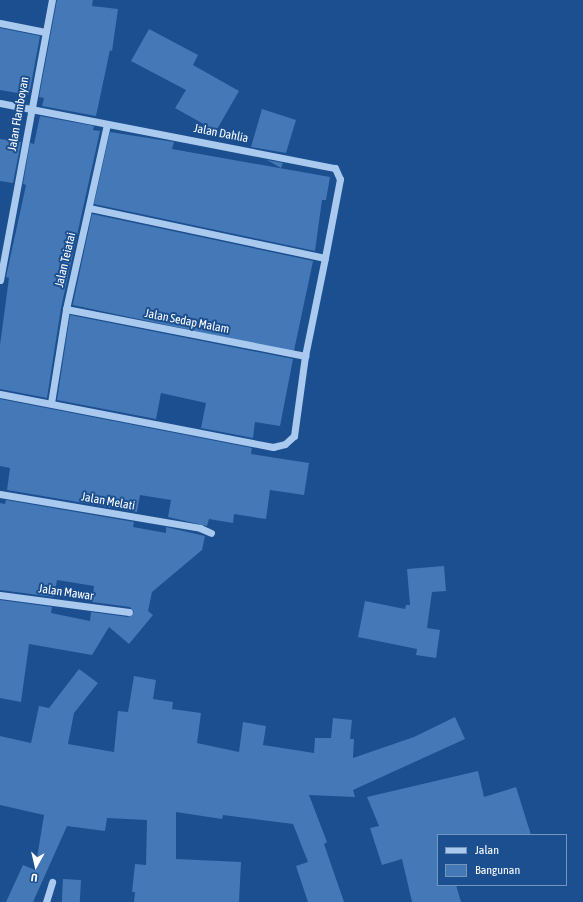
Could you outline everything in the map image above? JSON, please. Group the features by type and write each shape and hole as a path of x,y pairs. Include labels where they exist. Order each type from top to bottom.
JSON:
{"street":[{"name":"Jalan Flamboyan","path":"0,280 52,0"},
{"path":"0,23 46,32"},
{"name":"Jalan Dahlia","path":"0,103 330,166 339,172 340,179 325,258"},
{"name":"Jalan Teiatai","path":"51,403 66,309 90,208 107,124"},
{"path":"0,394 273,447 281,446 294,436 305,356 325,258 90,208"},
{"name":"Jalan Sedap Malam","path":"66,309 305,356"},
{"name":"Jalan Melati","path":"0,494 200,528 211,533"},
{"name":"Jalan Mawar","path":"0,595 128,612"},
{"path":"46,902 52,882"}],"building":[{"path":"57,0 93,0 92,6 118,9 112,51 110,50 96,116 42,106 44,98 39,97"},
{"path":"0,28 40,36 29,95 0,90"},
{"path":"149,29 198,55 193,65 239,91 216,131 175,108 186,90 131,61"},
{"path":"262,109 296,120 286,153 251,147"},
{"path":"40,116 94,126 93,130 100,131 61,308 47,398 0,389 0,345 9,278 6,277 26,185 23,184 30,143 34,144"},
{"path":"110,132 174,142 172,149 330,177 326,200 322,200 315,251 94,204"},
{"path":"0,139 21,142 13,183 0,181"},
{"path":"267,160 283,163 281,168"},
{"path":"92,214 313,261 294,352 73,305"},
{"path":"70,315 293,359 280,426 255,422 253,438 201,428 206,403 161,393 156,419 57,400"},
{"path":"0,399 252,448 251,454 309,463 304,495 270,490 266,519 234,514 233,523 209,519 207,526 168,517 171,500 140,495 137,512 7,490 10,468 0,466"},
{"path":"6,500 134,522 133,527 166,533 166,527 205,536 202,550 152,592 148,611 153,615 129,644 109,627 92,655 29,644 21,702 0,698 0,600 52,607 51,613 90,621 91,612 128,617 134,612 130,607 92,602 94,586 57,580 54,597 0,590 0,503 5,504"},
{"path":"444,566 446,591 432,592 427,628 440,630 436,658 416,655 417,649 358,637 365,601 405,609 406,605 410,605 407,569"},
{"path":"79,669 98,683 74,713 68,744 114,752 118,711 128,712 134,676 156,680 153,699 173,702 172,709 201,713 197,743 239,752 243,722 266,726 263,745 314,753 315,738 331,738 333,718 352,720 350,739 354,739 353,758 414,737 455,717 465,739 353,790 355,797 309,795 327,842 324,844 344,902 308,902 296,866 308,862 293,824 223,815 222,819 176,812 176,859 241,862 239,902 134,902 135,892 132,892 135,864 146,865 147,820 107,818 105,831 67,826 33,902 6,902 23,865 35,870 44,815 0,805 0,736 31,743 39,706 49,708"},
{"path":"478,771 484,797 516,787 531,834 437,834 437,886 456,886 461,902 412,902 402,859 382,865 370,828 379,826 367,797"},
{"path":"63,879 81,880 80,902 62,902"}]}
